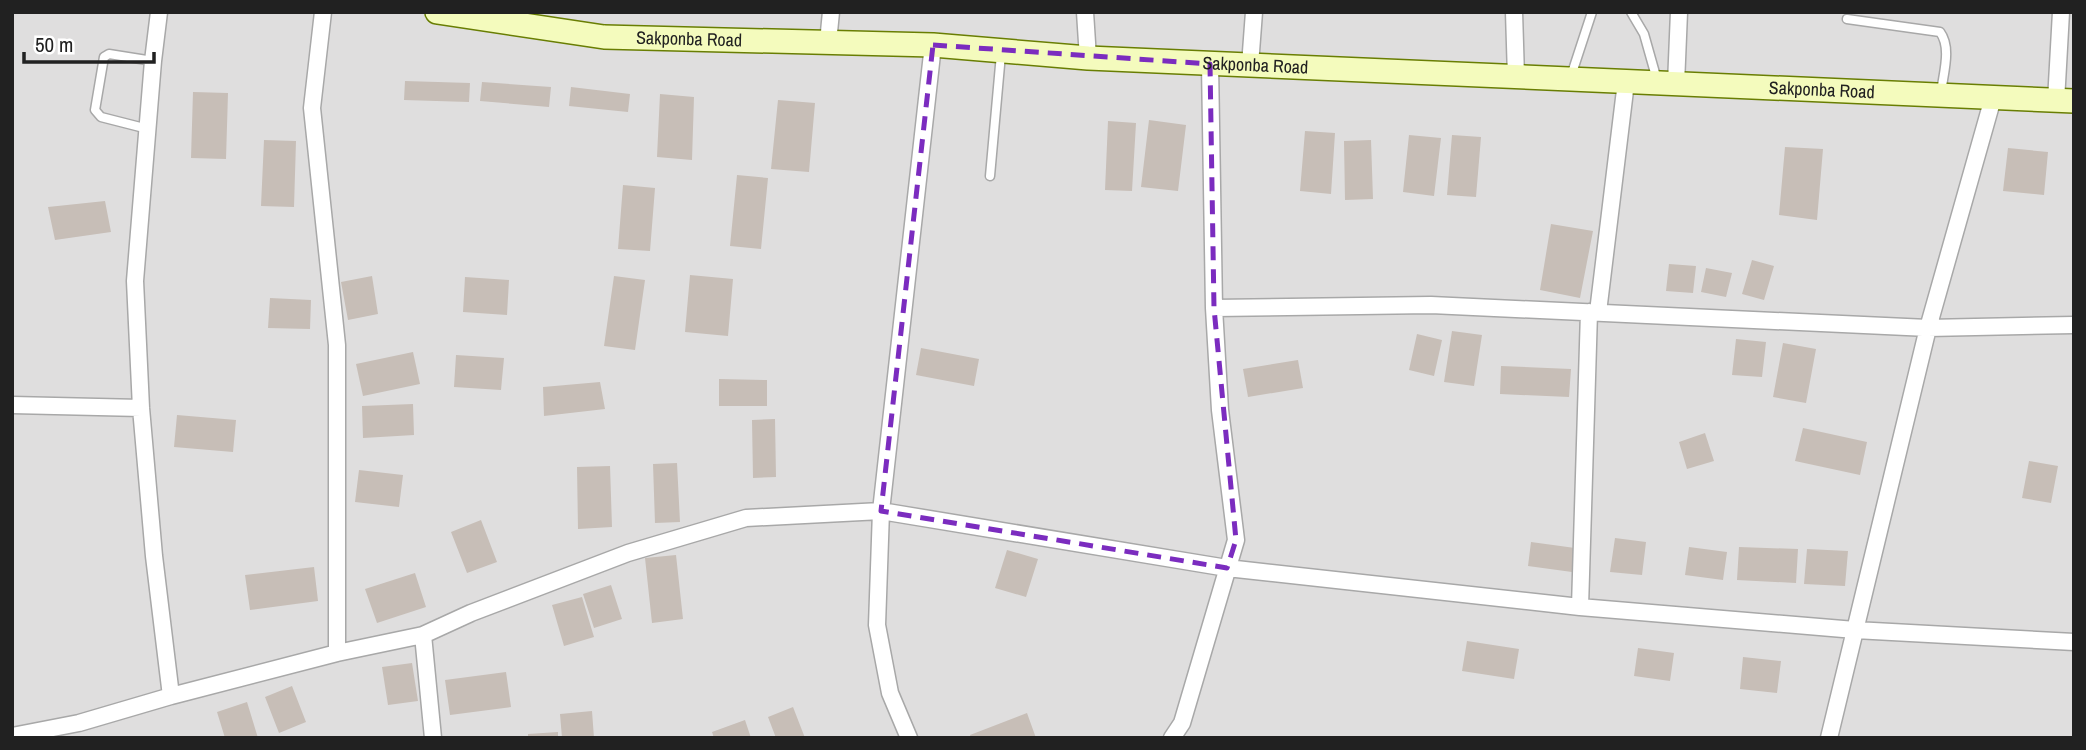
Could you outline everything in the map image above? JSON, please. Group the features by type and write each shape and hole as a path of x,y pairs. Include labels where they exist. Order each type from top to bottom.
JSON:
{"main road":[{"name":"Sakponba Road","path":"437,12 604,37 933,45 1088,58 2065,101"}],"street":[{"path":"159,12 135,281 141,408 154,556 171,696"},
{"path":"323,12 312,108 337,345 337,653"},
{"path":"828,42 831,12"},
{"path":"1085,12 1088,58"},
{"path":"1250,65 1254,12"},
{"path":"1514,12 1516,77"},
{"path":"1667,84 1679,12"},
{"path":"2061,12 2065,101"},
{"path":"909,738 890,693 877,625 881,511 933,45"},
{"path":"1172,738 1182,723 1236,540 1220,410 1214,309 1210,64"},
{"path":"1580,607 1594,312 1626,82"},
{"path":"1829,738 1928,328 1993,98"},
{"path":"1214,309 1431,305 1928,328 2074,325"},
{"path":"12,405 141,408"},
{"path":"12,736 80,730 171,696 337,653 423,635 471,613 628,553 746,518 881,511 1227,568 1580,607 1855,630 2074,642"},
{"path":"423,635 433,738"}],"lane":[{"path":"1569,80 1592,12"},
{"path":"1631,12 1667,84"},
{"path":"1847,19 1940,32 1947,48 1941,96"},
{"path":"990,176 1001,51"},
{"path":"148,129 101,117 95,110 104,57 109,54 153,61"}],"highlighted area":[{"path":"933,45 1210,64 1214,308 1236,540 1227,568 881,511"}],"shaded area":[{"path":"12,12 2074,12 2074,738 12,738"}],"building":[{"path":"405,81 470,83 469,102 404,100"},
{"path":"482,82 551,87 549,107 480,101"},
{"path":"571,87 630,94 628,112 569,106"},
{"path":"193,92 228,93 226,159 191,158"},
{"path":"660,94 694,97 692,160 657,157"},
{"path":"778,100 815,103 809,172 771,169"},
{"path":"1149,120 1186,125 1178,191 1141,187"},
{"path":"1108,121 1136,123 1132,191 1105,190"},
{"path":"1305,131 1335,133 1331,194 1300,191"},
{"path":"1409,135 1441,138 1434,196 1403,192"},
{"path":"1452,135 1481,137 1476,197 1447,195"},
{"path":"264,140 296,141 294,207 261,206"},
{"path":"1371,140 1373,199 1345,200 1344,141"},
{"path":"1785,147 1823,149 1817,220 1779,215"},
{"path":"2008,148 2048,152 2044,195 2003,191"},
{"path":"737,175 768,178 761,249 730,246"},
{"path":"623,185 655,188 650,251 618,249"},
{"path":"105,201 111,232 55,240 48,207"},
{"path":"1551,224 1593,231 1580,298 1540,290"},
{"path":"1752,260 1774,266 1764,300 1742,294"},
{"path":"1669,264 1696,266 1693,293 1666,291"},
{"path":"1706,268 1732,273 1726,297 1701,292"},
{"path":"690,275 733,279 728,336 685,332"},
{"path":"372,276 378,314 348,320 341,282"},
{"path":"614,276 645,280 635,350 604,346"},
{"path":"465,277 509,280 507,315 463,312"},
{"path":"270,298 311,300 310,329 268,328"},
{"path":"1452,331 1482,335 1474,386 1444,382"},
{"path":"1417,334 1442,340 1434,376 1409,370"},
{"path":"1736,339 1766,342 1762,377 1732,375"},
{"path":"1783,343 1816,349 1806,403 1773,397"},
{"path":"921,348 979,359 974,386 916,375"},
{"path":"413,352 420,384 363,396 356,364"},
{"path":"456,355 504,358 501,390 454,387"},
{"path":"1298,360 1303,388 1248,397 1243,369"},
{"path":"1501,366 1571,369 1569,397 1500,394"},
{"path":"719,379 767,380 767,406 719,406"},
{"path":"600,382 605,409 544,416 543,387"},
{"path":"413,404 414,435 363,438 362,406"},
{"path":"177,415 236,420 233,452 174,447"},
{"path":"775,419 776,477 753,478 752,420"},
{"path":"1803,428 1867,442 1860,475 1795,461"},
{"path":"1705,433 1714,461 1687,469 1679,442"},
{"path":"2029,461 2058,466 2051,503 2022,498"},
{"path":"677,463 680,522 655,523 653,464"},
{"path":"610,466 612,527 578,529 577,467"},
{"path":"359,470 403,475 399,507 355,502"},
{"path":"481,520 497,562 467,573 451,532"},
{"path":"1615,538 1646,542 1642,575 1610,572"},
{"path":"1531,542 1575,548 1572,572 1528,566"},
{"path":"1689,547 1727,552 1723,580 1685,575"},
{"path":"1739,547 1798,549 1796,583 1737,580"},
{"path":"1807,549 1848,551 1845,586 1804,584"},
{"path":"1007,550 1038,559 1026,597 995,588"},
{"path":"676,555 683,619 652,623 645,558"},
{"path":"314,567 318,601 250,610 245,575"},
{"path":"415,573 426,607 377,623 365,589"},
{"path":"611,585 622,619 594,628 583,594"},
{"path":"582,597 594,637 564,646 552,605"},
{"path":"1467,641 1519,649 1514,679 1462,671"},
{"path":"1638,648 1674,653 1670,681 1634,676"},
{"path":"1743,657 1781,661 1777,693 1740,689"},
{"path":"412,663 418,701 388,705 382,667"},
{"path":"506,672 511,707 450,715 445,680"},
{"path":"292,686 306,722 279,733 265,697"},
{"path":"247,702 258,738 225,738 217,712"},
{"path":"793,707 805,738 776,738 768,717"},
{"path":"592,711 594,738 562,738 560,714"},
{"path":"1027,713 1036,738 971,738 970,735"},
{"path":"745,720 751,738 714,738 712,732"},
{"path":"558,732 558,738 528,738 528,734"}]}
